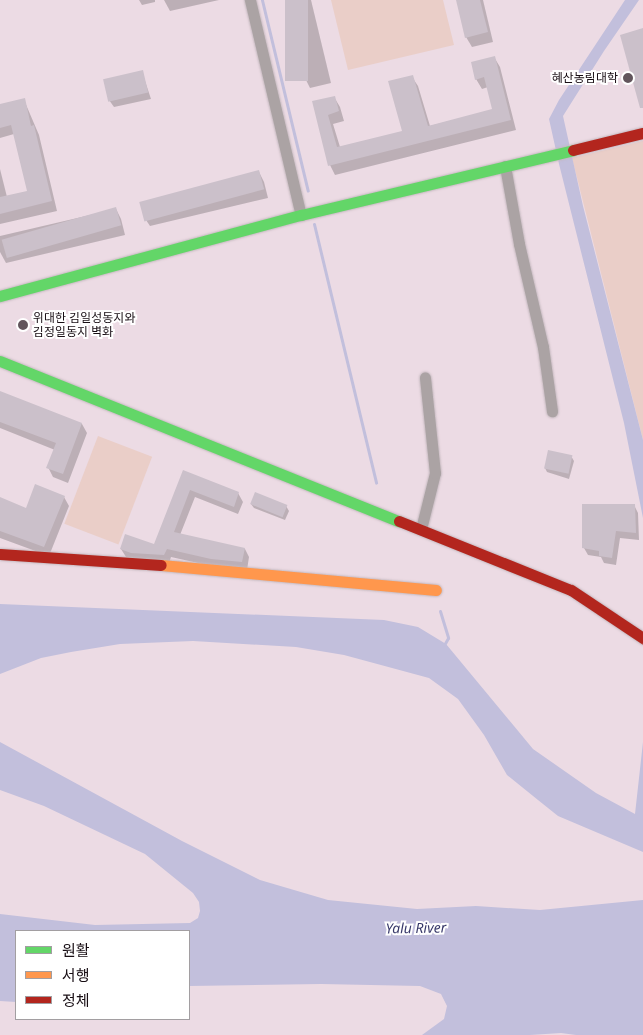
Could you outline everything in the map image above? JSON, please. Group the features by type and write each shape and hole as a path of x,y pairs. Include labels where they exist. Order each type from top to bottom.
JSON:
{"main road":[{"path":"0,296 301,215 643,133"},
{"path":"0,361 571,590 643,638"},
{"path":"0,554 179,566 436,590"}],"street":[{"path":"250,0 301,215"},
{"path":"505,166 519,244 543,346 552,411"},
{"path":"421,529 435,473 425,378"}],"shaded area":[{"path":"331,0 443,0 454,45 348,70"},
{"path":"643,141 643,440 572,158"},
{"path":"98,436 152,457 118,545 64,524"}],"water":[{"path":"625,0 639,0 563,116 583,206 643,440 643,518 624,423 549,119 559,100"},
{"path":"0,604 384,620 418,627 446,644 533,749 596,793 635,814 643,742 643,852 558,816 507,775 484,735 458,699 429,678 344,655 296,647 193,641 120,644 71,652 41,658 0,674"},
{"name":"Yalu River","path":"0,742 182,841 260,880 328,900 417,909 476,906 540,910 643,900 643,1035 576,1035 561,1033 530,1035 422,1035 444,1019 447,1006 441,994 420,986 321,984 190,986 190,930 15,930 15,1002 0,1001 0,914 95,925 190,923 198,918 200,911 199,902 193,893 145,854 44,806 0,790"}],"building":[{"path":"285,0 308,0 308,81 285,81"},
{"path":"456,0 480,0 488,32 465,38"},
{"path":"643,28 643,108 640,108 620,35"},
{"path":"495,56 511,120 328,166 312,101 335,96 339,111 328,115 337,147 402,131 388,81 413,75 428,126 492,109 484,77 475,80 471,62"},
{"path":"143,70 148,92 108,102 103,79"},
{"path":"25,98 31,126 34,125 52,201 0,214 0,197 27,191 11,125 0,128 0,104"},
{"path":"259,170 264,189 144,221 139,202"},
{"path":"116,207 121,225 7,258 2,240"},
{"path":"0,391 82,423 63,474 46,468 56,443 0,422"},
{"path":"548,450 572,455 569,474 544,469"},
{"path":"183,470 239,492 234,507 190,490 174,532 245,548 242,562 211,559 167,549 164,555 131,553 120,549 125,534 154,544"},
{"path":"35,484 65,496 44,547 0,531 0,497 26,508"},
{"path":"255,492 287,505 283,517 250,504"},
{"path":"582,504 635,504 636,533 616,531 612,558 599,556 599,551 582,548"}],"waterway":[{"path":"262,0 308,191"},
{"path":"314,224 376,483"},
{"path":"440,611 448,638 444,645"}],"traffic: fast":[{"path":"0,296 301,215 573,150"},
{"path":"0,361 399,521"}],"traffic: slow":[{"path":"161,565 436,590"}],"traffic: jam":[{"path":"573,150 643,133"},
{"path":"399,521 571,590 643,638"},
{"path":"0,554 161,565"}],"place":[{"name":"혜산농림대학","path":"628,78"},
{"name":"위대한 김일성동지와 김정일동지 벽화","path":"23,325"}]}
